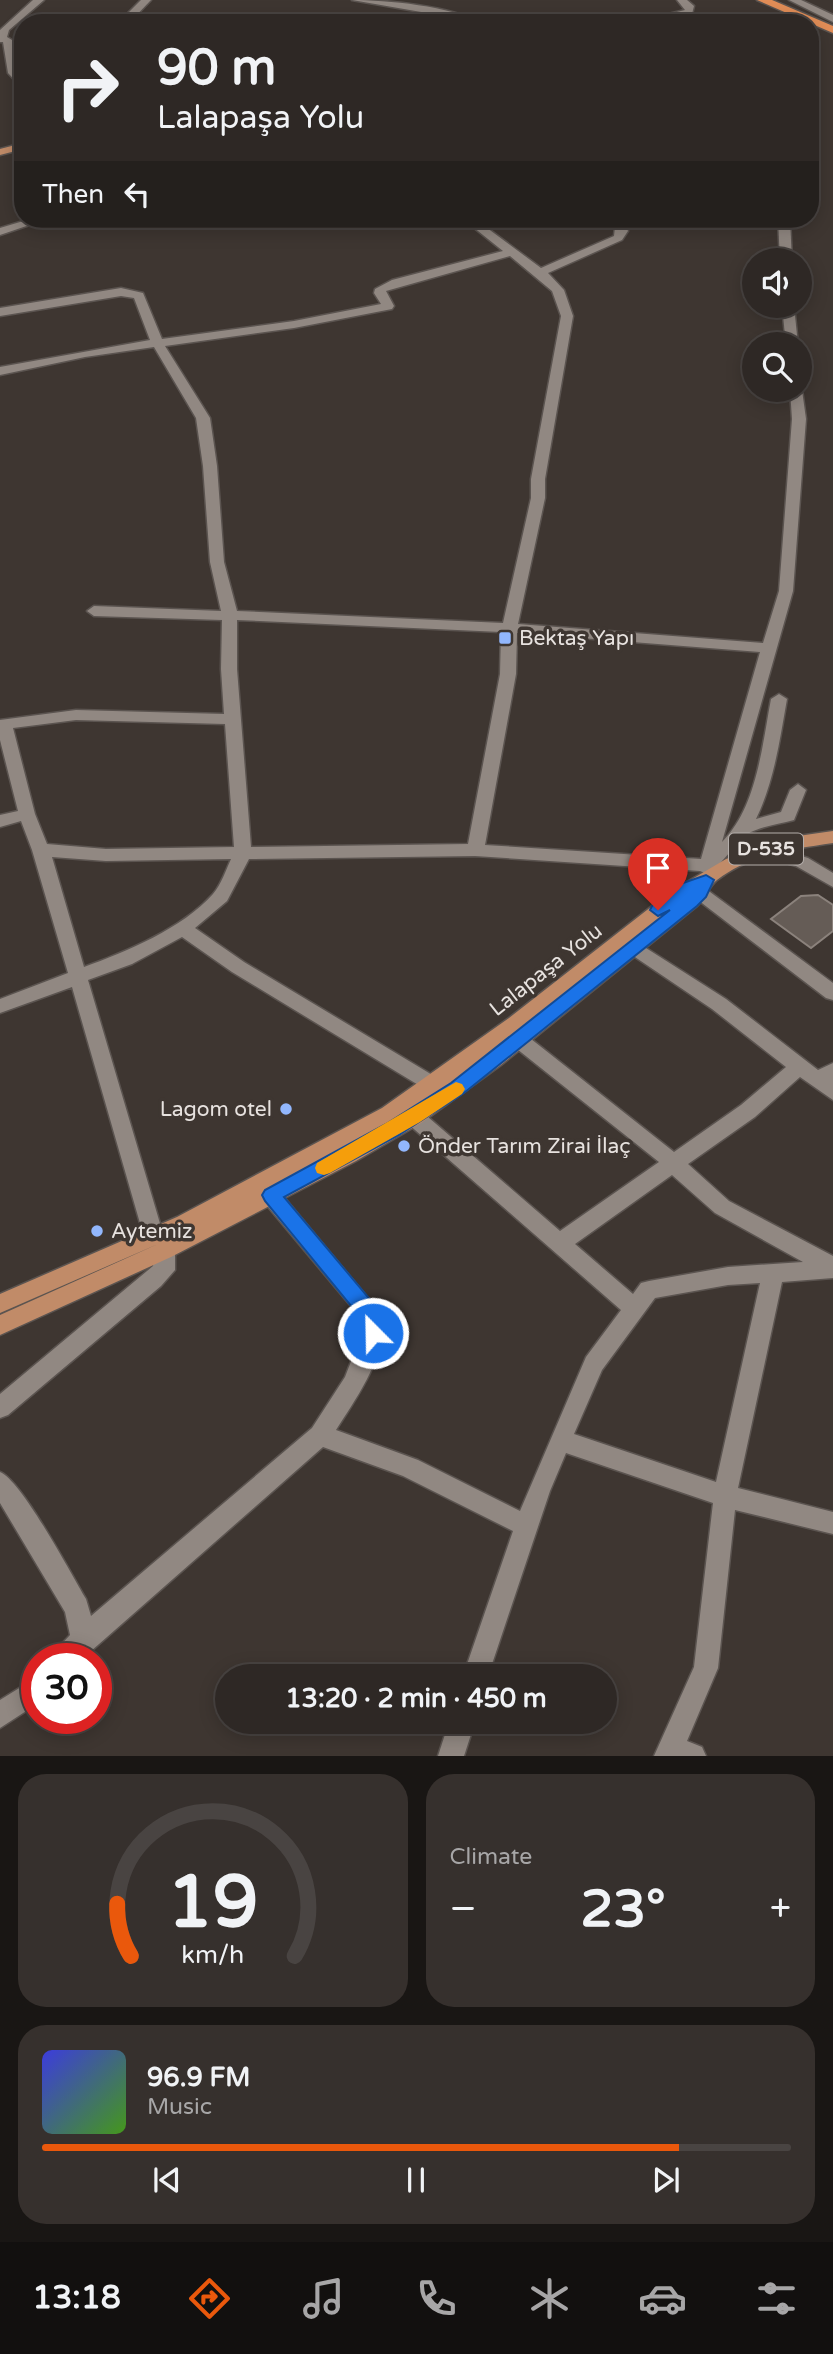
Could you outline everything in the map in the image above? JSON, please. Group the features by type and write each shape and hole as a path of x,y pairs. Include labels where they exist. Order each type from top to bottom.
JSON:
{"highway":[{"path":"757,1 784,14"},
{"path":"757,1 791,14"}],"main road":[{"name":"D-535","path":"705,879 762,850 833,838"},
{"name":"Lalapaşa Yolu","path":"0,1304 159,1244 271,1195 414,1117 457,1088 635,948 705,879"},
{"name":"Lalapaşa Yolu","path":"0,1325 159,1244 388,1114 536,1008 676,896 705,879"}],"street":[{"path":"22,14 39,0"},
{"path":"132,14 146,0"},
{"path":"357,0 443,14"},
{"path":"679,14 689,12 691,8 682,0"},
{"path":"794,0 833,19"},
{"path":"14,25 5,29 1,39 7,40 14,60"},
{"path":"475,850 509,674 509,629 538,498 538,479 567,316 558,290 540,272 480,228"},
{"path":"540,272 618,238 621,228"},
{"path":"784,228 785,248"},
{"path":"0,371 136,345 158,344 360,313 388,306 380,293 381,289 512,252"},
{"path":"0,312 131,293 139,296 158,344 203,418 210,466 217,562 230,615 229,668 243,853 221,897 183,928 126,959 0,1006"},
{"path":"705,879 786,591 799,419 797,402"},
{"path":"94,611 449,624 768,649"},
{"path":"705,879 736,838 755,802 764,775 779,699"},
{"path":"0,1408 164,1270 159,1244 2,724 76,715 234,719"},
{"path":"741,829 788,816 798,790"},
{"path":"0,821 27,814"},
{"path":"41,850 106,855 475,850 705,879 833,993"},
{"path":"762,850 802,862 833,881"},
{"path":"183,928 238,967 432,1084"},
{"path":"635,948 719,1004 799,1067 828,1081"},
{"path":"519,1040 674,1164 722,1207 833,1268"},
{"path":"559,1243 747,1111 799,1067"},
{"path":"414,1117 634,1308"},
{"path":"79,1643 320,1435 354,1382 373,1333 371,1315 271,1195"},
{"path":"480,1664 526,1526 594,1364 649,1290 728,1276 833,1268"},
{"path":"678,1753 706,1668 725,1496 773,1274"},
{"path":"320,1435 410,1468 526,1526"},
{"path":"560,1440 725,1496 833,1523"},
{"path":"0,1483 77,1608 83,1639"},
{"path":"0,1715 21,1700"},
{"path":"451,1755 458,1734"}],"building":[{"path":"818,895 833,905 833,931 811,948 771,919 801,896"}],"slow traffic":[{"path":"324,1168 414,1117 456,1089"}],"place":[{"name":"Bektaş Yapı","path":"505,638"},
{"name":"Lagom otel","path":"286,1109"},
{"name":"Önder Tarım Zirai İlaç","path":"404,1146"},
{"name":"Aytemiz","path":"97,1231"}],"route":[{"path":"373,1333 371,1315 271,1195 392,1130 457,1088 691,902 700,893 706,880 689,887 658,910"}]}
